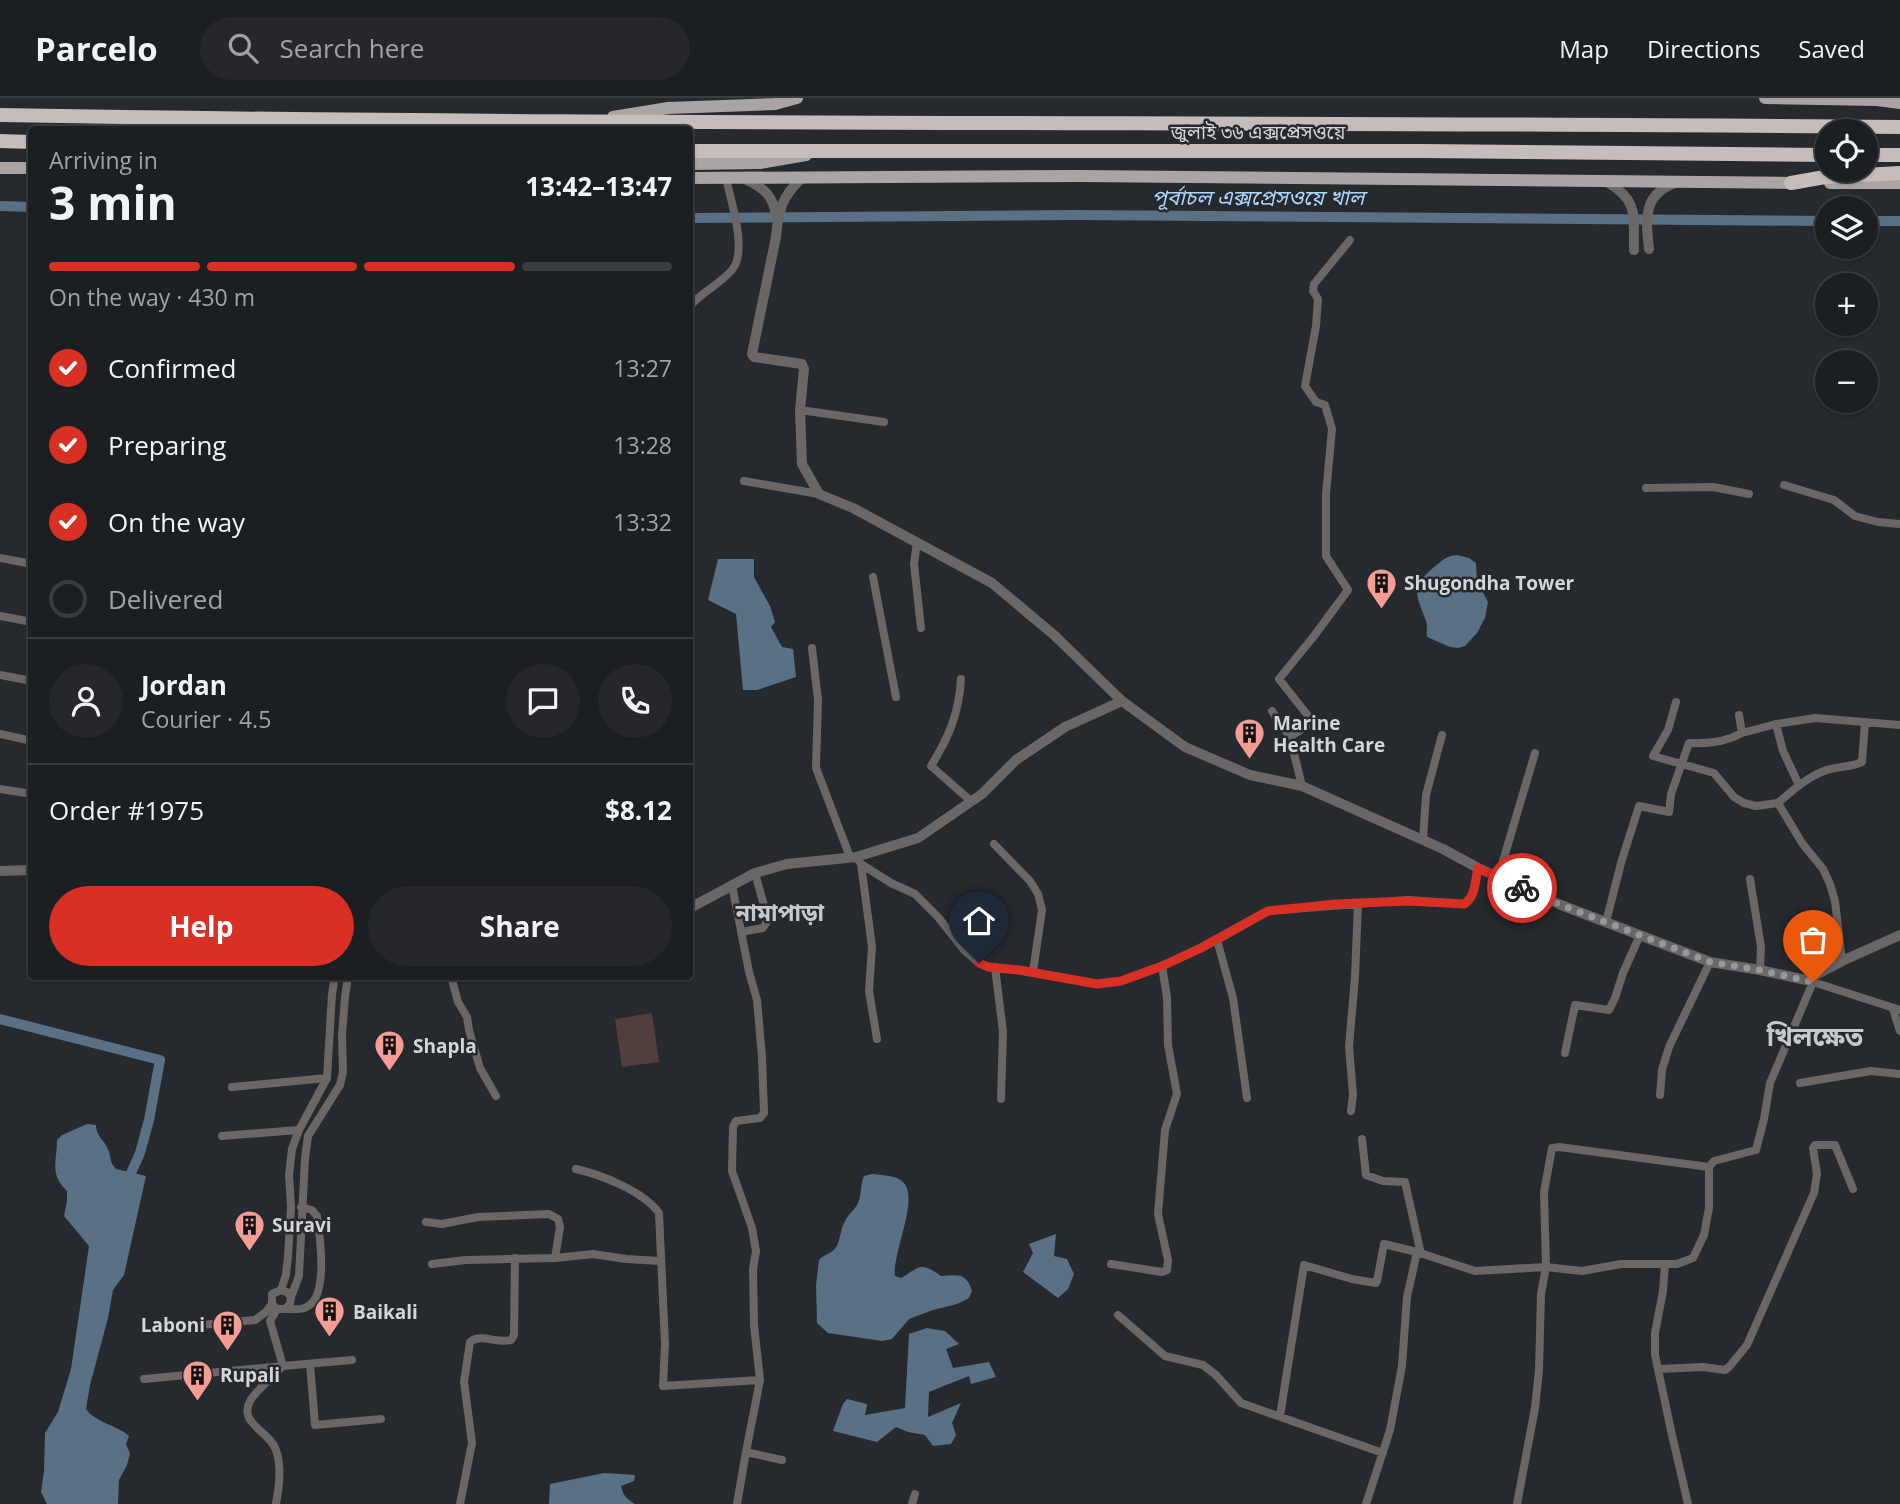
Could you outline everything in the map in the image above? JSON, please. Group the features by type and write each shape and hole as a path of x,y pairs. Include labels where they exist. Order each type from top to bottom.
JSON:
{"highway":[{"name":"জুলাই ৩৬ এক্সপ্রেসওয়ে","path":"0,115 592,122 1900,127"},
{"path":"0,141 28,142"},
{"name":"জুলাই ৩৬ এক্সপ্রেসওয়ে","path":"693,151 1436,151 1815,155"},
{"path":"1878,155 1900,155"},
{"path":"1791,183 1825,177 1900,173"}],"main road":[{"path":"786,98 806,98"},
{"path":"592,122 668,108 775,104 797,98"},
{"path":"1765,98 1835,98 1900,103"},
{"path":"693,164 760,163 816,152"},
{"path":"0,167 28,168"},
{"path":"693,178 1081,176 1900,183"}],"street":[{"path":"693,302 732,270 738,260 738,237 726,178"},
{"path":"744,178 766,192 774,203 777,220 776,237 752,354 754,357 802,364 802,464 819,494"},
{"path":"777,220 789,191 802,178"},
{"path":"1604,180 1624,193 1632,207 1634,250"},
{"path":"1649,249 1649,204 1656,194 1682,181"},
{"path":"1290,737 1313,722 1279,679 1348,590 1326,556 1326,494 1332,429 1325,405 1316,402 1305,387 1316,326 1318,299 1313,291 1314,284 1350,240"},
{"path":"800,410 884,422"},
{"path":"744,481 819,494 853,508 992,583 1054,635 1122,701 1185,747 1250,775 1302,786 1498,877 1710,962 1809,981 1897,1010 1900,1031"},
{"path":"1784,485 1834,500 1855,516 1900,524"},
{"path":"1646,488 1713,488 1749,494"},
{"path":"917,542 914,564 921,628"},
{"path":"0,558 28,563"},
{"path":"873,577 896,697"},
{"path":"0,616 28,621"},
{"path":"812,648 818,700 816,768 855,859 872,947 869,991 877,1039"},
{"path":"0,675 28,680"},
{"path":"961,678 959,701 953,722 943,747 931,766 971,801"},
{"path":"693,906 755,873 787,864 855,859 918,838 982,794 1016,760 1065,727 1122,701"},
{"path":"1676,702 1668,730 1653,756 1714,773 1734,797 1756,806 1778,803 1799,785 1825,770 1862,762 1865,722"},
{"path":"1272,711 1290,737 1302,786"},
{"path":"1739,715 1742,733"},
{"path":"1606,922 1639,806 1669,812 1671,794 1689,743 1702,744 1730,739 1776,724 1815,718 1900,724"},
{"path":"1776,724 1783,751 1799,785"},
{"path":"0,734 28,740"},
{"path":"1423,840 1426,795 1442,734"},
{"path":"1498,877 1535,753"},
{"path":"0,789 28,793"},
{"path":"1778,803 1802,843 1823,869 1830,884 1835,901 1842,961"},
{"path":"994,844 1030,881 1038,894 1042,910 1033,972"},
{"path":"855,859 891,883 915,894 939,916 964,950 979,963 988,967 1097,984 1121,981 1162,966 1217,940 1268,911 1408,901 1464,904 1473,895 1478,868"},
{"path":"0,871 28,870"},
{"path":"741,932 763,928 768,920 755,873"},
{"path":"1750,879 1761,947 1760,970"},
{"path":"732,885 757,1000 764,1113 761,1118 736,1121 733,1127 732,1171 752,1228 756,1251 753,1269 754,1325 760,1380 737,1504"},
{"path":"1351,1111 1353,1095 1349,1046 1358,903"},
{"path":"1565,1053 1575,1005 1609,1010 1640,935"},
{"path":"1280,1416 1304,1265 1376,1283 1384,1244 1475,1271 1546,1267 1582,1271 1621,1264 1685,1263 1693,1258 1704,1235 1709,1208 1709,1167 1714,1161 1756,1150 1770,1083 1809,981 1842,961 1900,935"},
{"path":"1217,940 1233,998 1247,1098"},
{"path":"1660,1095 1662,1070 1669,1047 1710,962"},
{"path":"1111,1264 1162,1272 1167,1270 1168,1260 1158,1214 1166,1130 1177,1094 1168,1045 1167,997 1162,966"},
{"path":"995,967 1003,1032 1001,1099"},
{"path":"281,1290 286,1275 292,1149 299,1130 327,1078 334,980"},
{"path":"158,1329 255,1320 266,1312 290,1304 299,1276 307,1136 340,1086 347,980"},
{"path":"452,980 458,1002 467,1017 480,1068 496,1096"},
{"path":"332,994 345,997"},
{"path":"330,1035 342,1035"},
{"path":"1800,1083 1871,1071 1900,1073"},
{"path":"232,1087 327,1078"},
{"path":"315,1100 327,1106"},
{"path":"222,1136 299,1130"},
{"path":"1362,1139 1366,1175 1383,1181 1405,1182 1419,1253 1407,1297 1402,1366 1390,1430 1366,1504"},
{"path":"1659,1369 1703,1367 1725,1370 1747,1345 1814,1193 1817,1174 1813,1148 1815,1144 1835,1145 1853,1189"},
{"path":"1517,1504 1539,1370 1541,1294 1546,1267 1544,1192 1552,1149 1559,1147 1709,1167"},
{"path":"576,1169 590,1172 628,1189 652,1204 659,1213 665,1344 663,1386 760,1380"},
{"path":"278,1307 300,1310 312,1304 321,1273 317,1216 312,1210 291,1207"},
{"path":"426,1222 442,1224 478,1217 549,1214 558,1219 560,1227 555,1258"},
{"path":"432,1264 593,1254 660,1261"},
{"path":"460,1504 472,1443 464,1382 470,1342 478,1338 504,1342 511,1340 514,1335 515,1258"},
{"path":"1665,1265 1655,1333 1655,1355 1688,1504"},
{"path":"278,1307 272,1294 281,1290 291,1297"},
{"path":"278,1307 270,1321 284,1366"},
{"path":"1118,1315 1165,1356 1203,1365 1216,1375 1241,1404 1383,1452"},
{"path":"144,1379 352,1360"},
{"path":"310,1364 315,1425 381,1419"},
{"path":"276,1504 279,1472 276,1450 270,1438 248,1419 247,1410 250,1401 284,1366"},
{"path":"747,1452 782,1460"},
{"path":"912,1504 915,1494"}],"shaded area":[{"path":"652,1013 659,1062 622,1067 615,1019"}],"water":[{"path":"1457,555 1476,563 1477,581 1488,602 1485,618 1477,633 1465,646 1458,648 1427,637 1427,623 1417,593 1425,575 1444,559"},
{"path":"718,559 754,559 754,577 770,606 775,622 771,627 782,647 793,649 796,677 757,690 743,690 736,614 708,600"},
{"path":"87,1124 96,1125 116,1169 146,1176 124,1275 113,1290 86,1409 95,1418 129,1436 126,1444 130,1454 119,1480 118,1504 47,1504 41,1492 45,1433 58,1412 71,1369 89,1246 64,1216 67,1191 56,1173 57,1140"},
{"path":"872,1174 897,1178 904,1183 908,1191 907,1214 895,1276 901,1278 924,1267 941,1276 957,1275 964,1278 972,1291 969,1298 957,1304 909,1319 892,1339 882,1341 828,1333 817,1323 816,1285 819,1260 836,1247 843,1224 858,1203 864,1176"},
{"path":"1056,1234 1054,1256 1067,1259 1074,1274 1068,1289 1058,1298 1023,1272 1033,1253 1029,1244"},
{"path":"927,1328 945,1331 959,1344 946,1349 953,1368 989,1362 996,1377 971,1384 969,1376 929,1392 928,1417 961,1403 952,1423 956,1435 951,1444 933,1446 925,1435 896,1427 877,1442 833,1431 847,1399 867,1404 865,1415 905,1408 909,1334"},
{"path":"604,1473 635,1475 634,1481 621,1486 626,1497 635,1504 549,1504 550,1484"}],"waterway":[{"name":"পূর্বাচল এক্সপ্রেসওয়ে খাল","path":"0,206 28,207"},
{"name":"পূর্বাচল এক্সপ্রেসওয়ে খাল","path":"693,218 1075,215 1815,221"},
{"name":"পূর্বাচল এক্সপ্রেসওয়ে খাল","path":"1878,221 1900,221"},
{"path":"0,1019 160,1060 149,1120 140,1153 127,1182"}],"way so far":[{"path":"1522,888 1710,962 1813,982"}],"place":[{"name":"Shugondha Tower","path":"1381,610"},
{"name":"Marine Health Care","path":"1250,761"},
{"name":"Shapla","path":"390,1073"},
{"name":"Suravi","path":"249,1252"},
{"name":"Baikali","path":"330,1339"},
{"name":"Laboni","path":"228,1352"},
{"name":"Rupali","path":"197,1402"}],"district":[{"name":"নামাপাড়া","path":"780,912"},
{"name":"খিলক্ষেত","path":"1815,1036"}],"route":[{"path":"979,963 988,967 1097,984 1121,981 1199,949 1268,911 1336,904 1408,901 1464,904 1473,895 1478,868 1522,888"}]}
